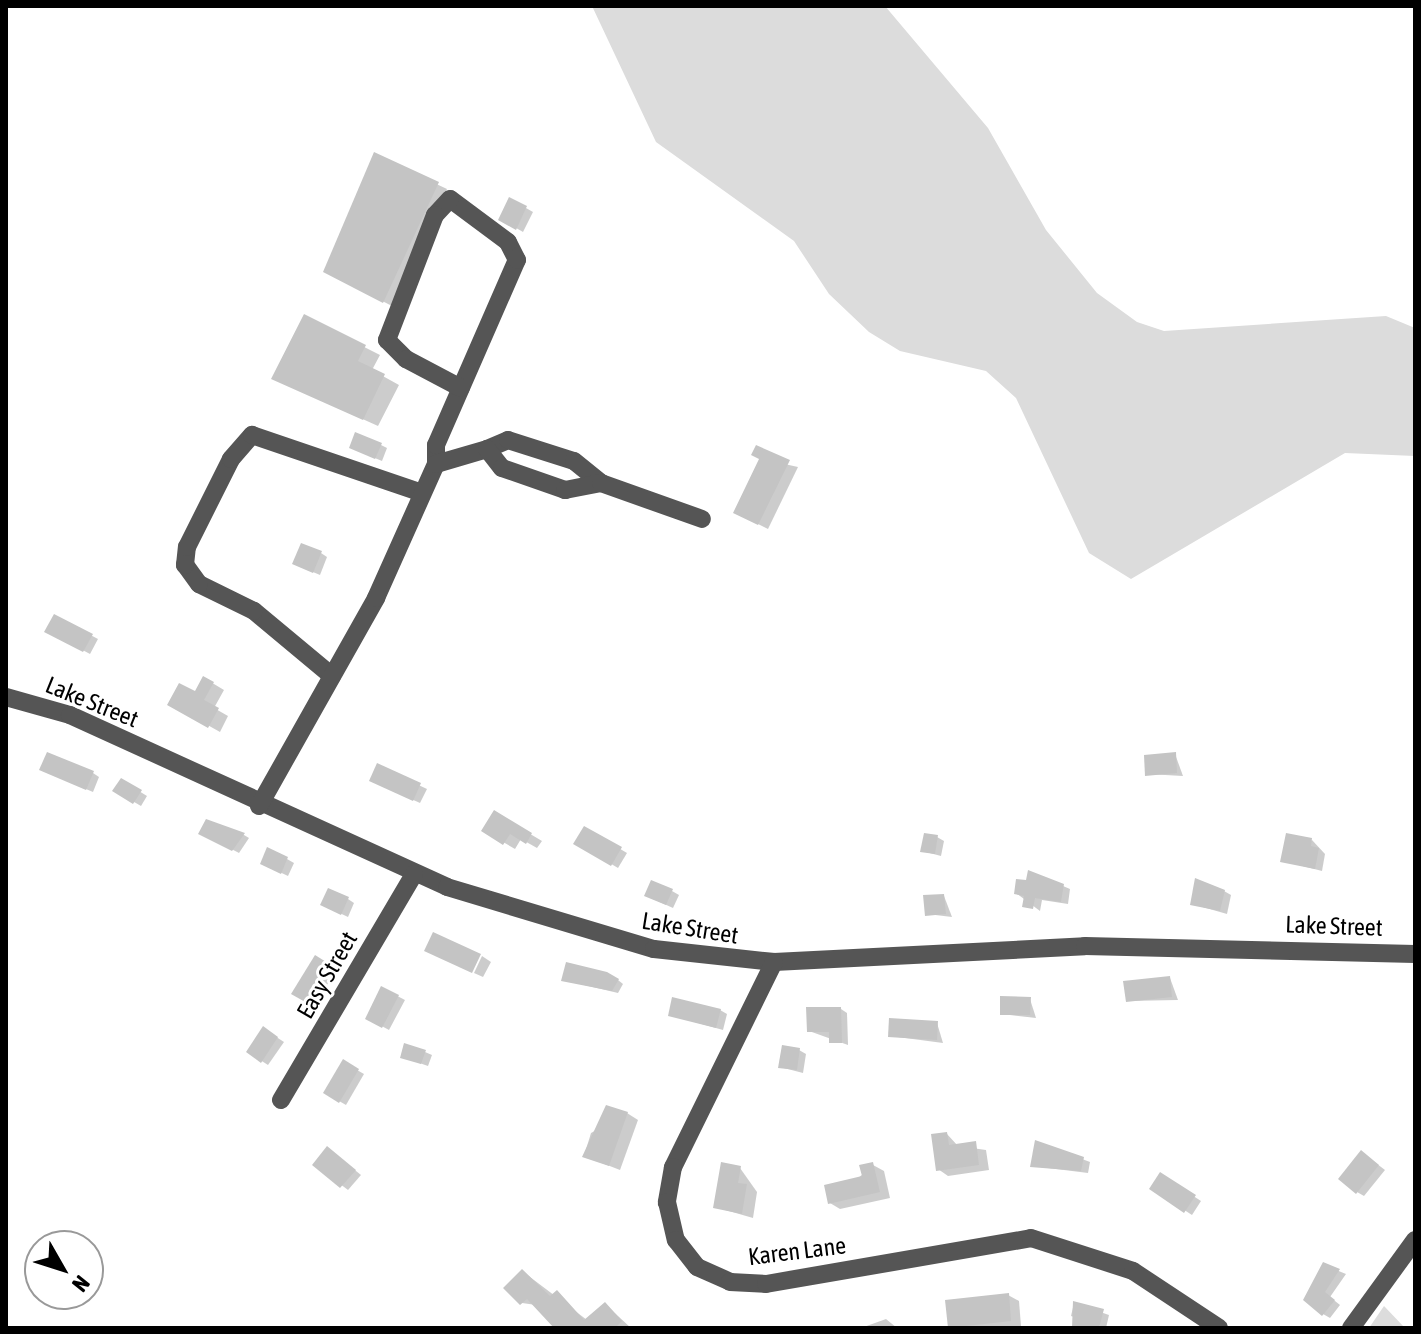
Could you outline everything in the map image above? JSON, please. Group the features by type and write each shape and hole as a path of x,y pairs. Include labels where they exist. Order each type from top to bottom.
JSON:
{"street":[{"path":"259,806 376,598 419,492 436,464 436,445 461,388 517,260 508,242 450,199 435,215 387,340 406,359 461,388"},
{"path":"332,676 254,611 199,584 185,565 187,547 231,459 252,435 419,492"},
{"path":"436,464 508,440 574,461 601,483 702,519"},
{"path":"487,449 502,468 565,490 601,483"},
{"name":"Lake Street","path":"6,697 70,715 259,806 414,874 615,939 774,962 1085,946 1415,954"},
{"name":"Easy Street","path":"281,1100 414,874"},
{"name":"Karen Lane","path":"774,962 673,1167 667,1202 676,1240 697,1267 730,1282 766,1284 1031,1238 1133,1271 1219,1328"},
{"path":"1351,1328 1415,1240"}],"shaded area":[{"path":"592,6 885,6 988,128 1046,230 1097,293 1137,322 1164,331 1386,316 1415,328 1415,456 1345,453 1131,579 1089,553 1016,398 986,371 900,351 869,332 829,294 794,241 656,142"},
{"path":"1384,1306 1405,1328 1369,1328"}],"building":[{"path":"374,152 439,182 383,303 323,272"},
{"path":"509,197 527,206 516,230 498,220"},
{"path":"304,314 366,345 358,361 385,374 363,420 271,379"},
{"path":"355,432 382,443 375,459 349,448"},
{"path":"756,445 790,460 758,525 733,513 759,459 751,455"},
{"path":"301,543 322,551 313,573 292,564"},
{"path":"54,614 93,634 83,652 44,632"},
{"path":"203,676 214,682 204,700 219,708 208,728 167,705 179,683 195,691"},
{"path":"47,752 94,771 86,790 39,770"},
{"path":"1176,752 1177,773 1145,776 1144,755"},
{"path":"377,763 421,783 413,801 369,781"},
{"path":"121,778 142,790 133,804 112,791"},
{"path":"494,810 532,833 526,844 510,834 503,845 481,831"},
{"path":"206,819 245,833 232,851 198,834"},
{"path":"584,826 622,847 611,866 573,844"},
{"path":"924,833 938,835 935,854 920,852"},
{"path":"1286,833 1312,838 1311,846 1319,848 1315,869 1280,862"},
{"path":"267,847 288,857 281,874 260,864"},
{"path":"1028,870 1064,884 1061,902 1035,898 1033,909 1022,907 1024,896 1014,894 1016,879 1026,880"},
{"path":"1195,878 1225,890 1220,911 1190,905"},
{"path":"651,880 673,889 666,905 644,896"},
{"path":"328,888 349,897 341,915 320,905"},
{"path":"944,894 946,914 925,916 923,895"},
{"path":"433,932 481,954 472,973 424,951"},
{"path":"315,955 331,965 307,1003 291,994"},
{"path":"566,962 607,972 619,979 612,991 561,981"},
{"path":"1170,976 1172,997 1126,1002 1123,981"},
{"path":"381,986 399,995 382,1028 365,1019"},
{"path":"1000,996 1031,997 1030,1015 1000,1015"},
{"path":"672,997 721,1009 716,1028 668,1016"},
{"path":"806,1007 841,1007 842,1043 829,1043 829,1032 807,1032"},
{"path":"889,1018 938,1021 937,1040 888,1037"},
{"path":"263,1026 278,1037 261,1063 246,1052"},
{"path":"404,1043 426,1050 421,1064 400,1058"},
{"path":"782,1045 800,1048 797,1070 778,1068"},
{"path":"343,1059 359,1069 339,1103 323,1093"},
{"path":"606,1105 628,1112 609,1166 582,1157"},
{"path":"947,1132 949,1145 976,1141 979,1165 936,1171 931,1134"},
{"path":"1035,1140 1084,1157 1081,1171 1030,1167"},
{"path":"327,1146 356,1170 340,1188 312,1165"},
{"path":"1361,1150 1379,1165 1356,1194 1338,1179"},
{"path":"721,1162 741,1166 738,1183 747,1184 742,1214 713,1208"},
{"path":"873,1162 880,1192 828,1204 824,1185 862,1176 859,1165"},
{"path":"1160,1172 1196,1195 1184,1213 1149,1189"},
{"path":"1323,1262 1340,1269 1325,1292 1335,1300 1322,1316 1303,1300"},
{"path":"522,1269 550,1296 557,1290 584,1320 605,1302 622,1321 615,1328 554,1328 527,1299 520,1305 503,1288"},
{"path":"1009,1293 1011,1321 948,1328 945,1300"},
{"path":"1073,1301 1104,1309 1099,1328 1072,1328"}]}
